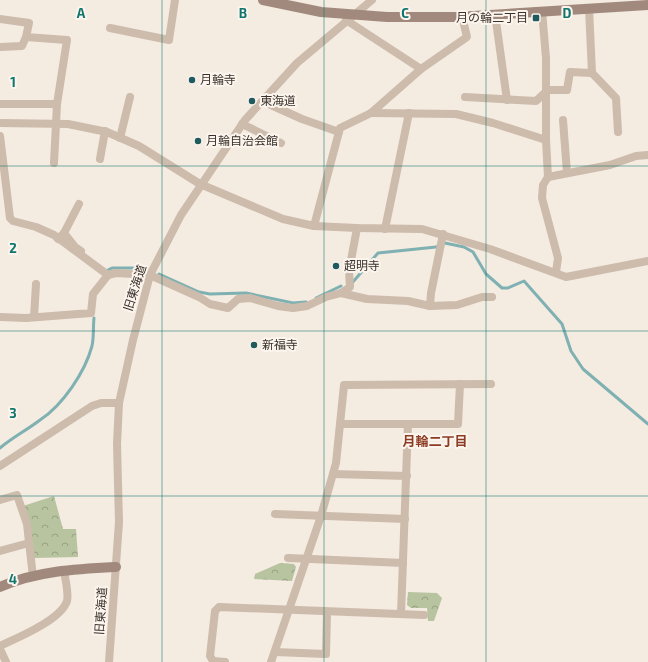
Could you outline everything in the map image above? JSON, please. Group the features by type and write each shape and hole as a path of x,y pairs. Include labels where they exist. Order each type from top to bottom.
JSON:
{"street":[{"path":"110,28 169,40 175,0"},
{"path":"263,0 350,18 462,16 595,5 648,5"},
{"name":"旧東海道","path":"109,662 119,522 117,444 119,403 132,340 150,275 180,215 242,124 297,63 372,0"},
{"path":"592,73 595,5"},
{"path":"542,10 546,58 546,140 548,177 543,186 542,198 558,258 556,272"},
{"path":"495,14 507,100"},
{"path":"314,226 340,128 371,113 421,69 467,37 462,16"},
{"path":"350,18 421,69"},
{"path":"0,19 29,23 26,37 22,46 0,46"},
{"path":"26,37 67,40 56,104 54,163"},
{"path":"465,97 536,101 546,91 568,90 570,72 592,73 616,98 618,132"},
{"path":"120,138 130,97"},
{"path":"262,101 302,119 339,132"},
{"path":"0,104 56,104"},
{"path":"371,113 456,114 493,123 546,140"},
{"path":"385,229 409,113"},
{"path":"564,120 567,173"},
{"path":"0,123 56,123 105,131 139,146 200,184 283,219 314,226 422,229 490,249 556,272 566,277 648,261"},
{"path":"242,124 281,142"},
{"path":"100,159 105,131"},
{"path":"0,136 10,218 17,223 36,227 54,235 62,236 90,257"},
{"path":"548,177 610,165 648,155"},
{"path":"622,161 624,170"},
{"path":"62,236 79,204"},
{"path":"0,317 34,317 91,313 93,294 107,275 116,273 150,275 210,304 228,308 238,299 250,298 278,306 293,308 307,306 326,297 341,293 350,287 349,271 357,228"},
{"path":"62,236 107,275"},
{"path":"430,306 431,293 442,236"},
{"path":"34,317 36,284"},
{"path":"341,293 352,297 408,301 430,306 457,305 482,297 492,297"},
{"path":"341,424 458,424 460,384"},
{"path":"271,662 307,559 333,474 341,424 344,385 491,384"},
{"path":"0,466 92,406 101,402 119,403"},
{"path":"401,614 408,424"},
{"path":"333,474 407,476"},
{"path":"0,500 17,495 27,524 33,577"},
{"path":"275,514 405,519"},
{"path":"0,551 29,543"},
{"path":"288,558 403,563"},
{"path":"0,587 13,581 64,570 116,566"},
{"path":"0,646 38,628 64,606 67,600 64,570"},
{"path":"225,662 213,661 210,656 215,611 219,607 424,615"},
{"path":"275,652 326,654 327,612"},
{"path":"0,649 6,662"}],"green space":[{"path":"54,496 63,529 76,529 78,557 34,558 23,506"},
{"path":"280,563 294,564 296,567 292,581 254,579 255,574"},
{"path":"408,592 437,593 442,598 434,621 428,621 427,608 411,608 407,605"}],"waterway":[{"path":"352,283 378,253 436,247 445,243 464,247 473,252 486,274 502,288 508,288 524,281 562,324 571,351 583,369 648,424"},
{"path":"108,270 112,268 147,268"},
{"path":"159,274 199,292 210,294 246,293 293,303 306,302"},
{"path":"316,298 341,286"},
{"path":"0,448 49,414 65,397 79,377 89,356 93,339 94,318"}],"place":[{"name":"月の輪二丁目","path":"536,18"},
{"name":"月輪寺","path":"192,80"},
{"name":"東海道","path":"252,101"},
{"name":"月輪自治会館","path":"198,141"},
{"name":"超明寺","path":"336,266"},
{"name":"新福寺","path":"254,345"}],"district":[{"name":"月輪二丁目","path":"435,441"}]}
